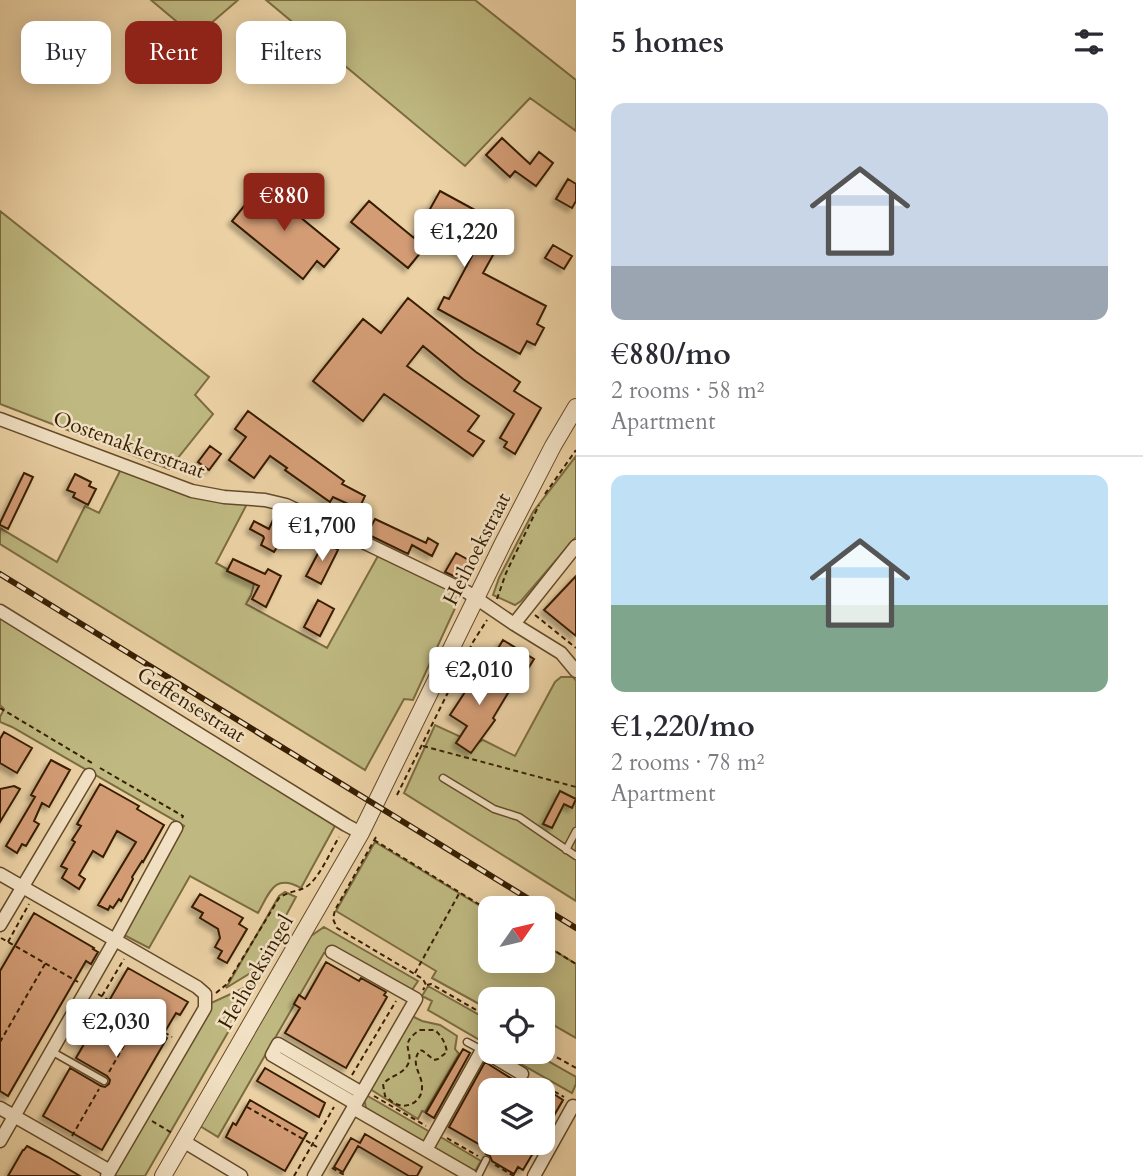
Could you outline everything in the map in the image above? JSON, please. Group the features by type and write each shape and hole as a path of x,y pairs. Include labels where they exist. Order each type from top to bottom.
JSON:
{"street":[{"name":"Heihoekstraat","path":"384,788 476,598 576,407"},
{"name":"Oostenakkerstraat","path":"0,419 192,491 286,505 467,592 562,653 576,671"},
{"path":"514,624 576,546"},
{"name":"Geffensestraat","path":"0,611 368,836"},
{"path":"0,925 89,775"},
{"name":"Heihoeksingel","path":"163,1176 368,836 384,788"},
{"path":"0,1141 176,828"},
{"path":"0,874 197,987 205,996 205,1008 109,1174 0,1108"},
{"path":"314,1176 416,999 332,952"},
{"path":"357,1102 272,1055 278,1044 426,1150 448,1170 471,1176"},
{"path":"426,1150 478,1057"},
{"path":"505,1064 522,1074"},
{"path":"534,1176 573,1106"},
{"path":"183,1141 241,1176"}],"lane":[{"path":"443,778 494,809 519,817 576,856"},
{"path":"566,850 576,831"},
{"path":"467,1042 478,1048"},
{"path":"51,1051 104,1081"},
{"path":"478,1176 486,1160"}],"path":[{"path":"545,494 576,450"},
{"path":"539,506 506,573 493,610 473,642 422,746 576,787"},
{"path":"526,608 576,648"},
{"path":"205,996 223,989 227,984 279,898 285,893 306,888 313,881 346,825"},
{"path":"426,985 423,979 337,928 333,919 368,836 478,903"},
{"path":"414,974 460,892"},
{"path":"8,942 35,894"},
{"path":"0,937 184,1044"},
{"path":"102,996 130,949"},
{"path":"555,951 576,964"},
{"path":"0,1042 45,963"},
{"path":"416,999 426,985 431,984 478,1011"},
{"path":"419,1030 435,1030 445,1043 447,1052 434,1060 420,1051 416,1058 417,1072 422,1083 419,1097 415,1103 408,1106 393,1105 385,1096 383,1084 408,1064 407,1049 411,1035 419,1030"},
{"path":"555,1056 576,1068"},
{"path":"409,1058 416,1058"},
{"path":"522,1074 563,1096"},
{"path":"247,1107 324,1158 346,1176"},
{"path":"143,1115 183,1141"}],"shaded area":[{"path":"151,0 238,0 214,21 176,21"},
{"path":"266,0 475,0 576,80 576,131 530,98 465,166 346,67 346,21 291,21"},
{"path":"0,211 209,377 195,395 213,414 169,469 0,404"},
{"path":"576,456 576,537 521,601 515,605 493,595 533,512"},
{"path":"121,469 248,502 216,563 254,584 246,604 327,648 379,554 462,593 413,700 404,699 365,770 0,544 0,528 57,562 85,506 99,513"},
{"path":"0,614 337,822 301,888 292,884 279,884 270,892 258,913 190,876 149,948 124,935 184,826 0,722 4,709 0,705"},
{"path":"561,677 573,677 576,681 576,901 404,793 435,725 476,744 483,740 515,756 555,682"},
{"path":"375,842 478,905 478,973 555,973 555,951 576,964 576,1038 555,1026 555,987 478,987 478,1003 432,978 436,971 336,911"},
{"path":"285,892 296,897 257,969 226,988 279,896"},
{"path":"324,927 418,981 412,990 324,953 218,1137 200,1126 311,936"},
{"path":"257,982 145,1176 111,1176 211,1003"},
{"path":"428,986 478,1014 478,1039 428,1010 432,1001 422,996"},
{"path":"412,1016 440,1025 457,1036 455,1049 459,1054 425,1112 422,1111 418,1119 370,1089"},
{"path":"521,1064 553,1064 576,1077 576,1084 572,1093 555,1083 555,1078 546,1078"},
{"path":"366,1095 430,1132 423,1143 366,1108"},
{"path":"439,1136 481,1161 474,1173 432,1147"}],"building":[{"path":"502,138 530,164 539,152 553,163 536,186 515,171 510,177 486,155"},
{"path":"568,179 576,184 576,201 572,208 556,199"},
{"path":"261,185 339,249 324,267 317,261 303,279 232,221"},
{"path":"440,191 508,228 483,273 546,306 537,324 544,328 535,345 527,341 520,354 438,309 444,297 449,299 472,256 434,236 408,268 351,222 369,201 414,238"},
{"path":"553,245 572,256 564,269 545,258"},
{"path":"408,298 476,352 520,382 514,391 541,408 515,454 504,447 507,442 500,438 514,414 463,379 423,346 407,366 479,416 468,431 484,441 473,456 384,394 363,421 313,381 363,319 381,333"},
{"path":"248,411 344,481 342,484 365,496 359,509 333,497 330,502 270,456 254,478 229,460 246,437 235,429"},
{"path":"210,446 221,454 209,470 198,462"},
{"path":"24,473 33,477 8,529 0,523"},
{"path":"75,474 91,482 89,486 96,489 88,505 73,497 75,493 67,490"},
{"path":"375,519 426,543 428,538 438,544 432,556 412,545 408,554 367,534"},
{"path":"273,520 287,528 282,546 279,544 274,552 261,545 263,536 250,529 254,521 269,529"},
{"path":"324,542 338,550 321,584 306,576"},
{"path":"456,553 472,562 462,580 445,572"},
{"path":"233,559 265,574 268,569 281,576 266,607 252,599 259,586 227,571"},
{"path":"576,576 576,636 544,610"},
{"path":"318,600 334,609 320,636 304,627"},
{"path":"503,640 534,659 524,675 494,655"},
{"path":"478,667 511,688 493,718 495,720 471,753 456,743 467,726 450,715"},
{"path":"4,732 32,748 17,773 0,763 0,739"},
{"path":"51,760 70,770 49,807 42,803 34,821 39,824 26,846 22,844 17,853 6,846 35,797 31,795"},
{"path":"100,784 139,806 137,809 164,825 132,877 121,901 119,899 113,908 110,906 108,910 98,905 136,842 117,831 103,857 93,851 79,875 85,879 79,889 62,878 67,869 61,866 75,842 72,840 81,826 77,824"},
{"path":"14,786 20,789 0,822 0,789"},
{"path":"560,791 576,799 572,808 564,804 552,828 543,824"},
{"path":"200,894 243,918 239,924 247,929 227,963 218,958 222,951 215,947 220,938 218,929 200,918 203,913 192,907"},
{"path":"34,913 98,952 91,964 86,961 8,1096 0,1091 0,971"},
{"path":"326,962 359,981 361,978 386,992 384,995 387,997 346,1068 285,1033 300,1008 294,1004 299,995 305,999"},
{"path":"128,968 188,1002 180,1015 176,1013 163,1035 167,1038 102,1150 43,1116 70,1068 101,1086 109,1084 107,1076 76,1058"},
{"path":"463,1049 470,1053 434,1118 426,1113"},
{"path":"484,1064 511,1078 478,1078 478,1144 449,1127"},
{"path":"265,1068 325,1103 319,1117 257,1081"},
{"path":"555,1095 563,1100 555,1114"},
{"path":"250,1100 307,1133 285,1171 226,1137"},
{"path":"365,1134 422,1167 417,1176 409,1176 358,1146 343,1172 334,1167 351,1138 360,1143"},
{"path":"27,1146 48,1157 80,1176 8,1176"},
{"path":"488,1155 532,1155 523,1170 518,1167 514,1174 492,1161"}],"railway":[{"path":"0,574 576,928"}]}
